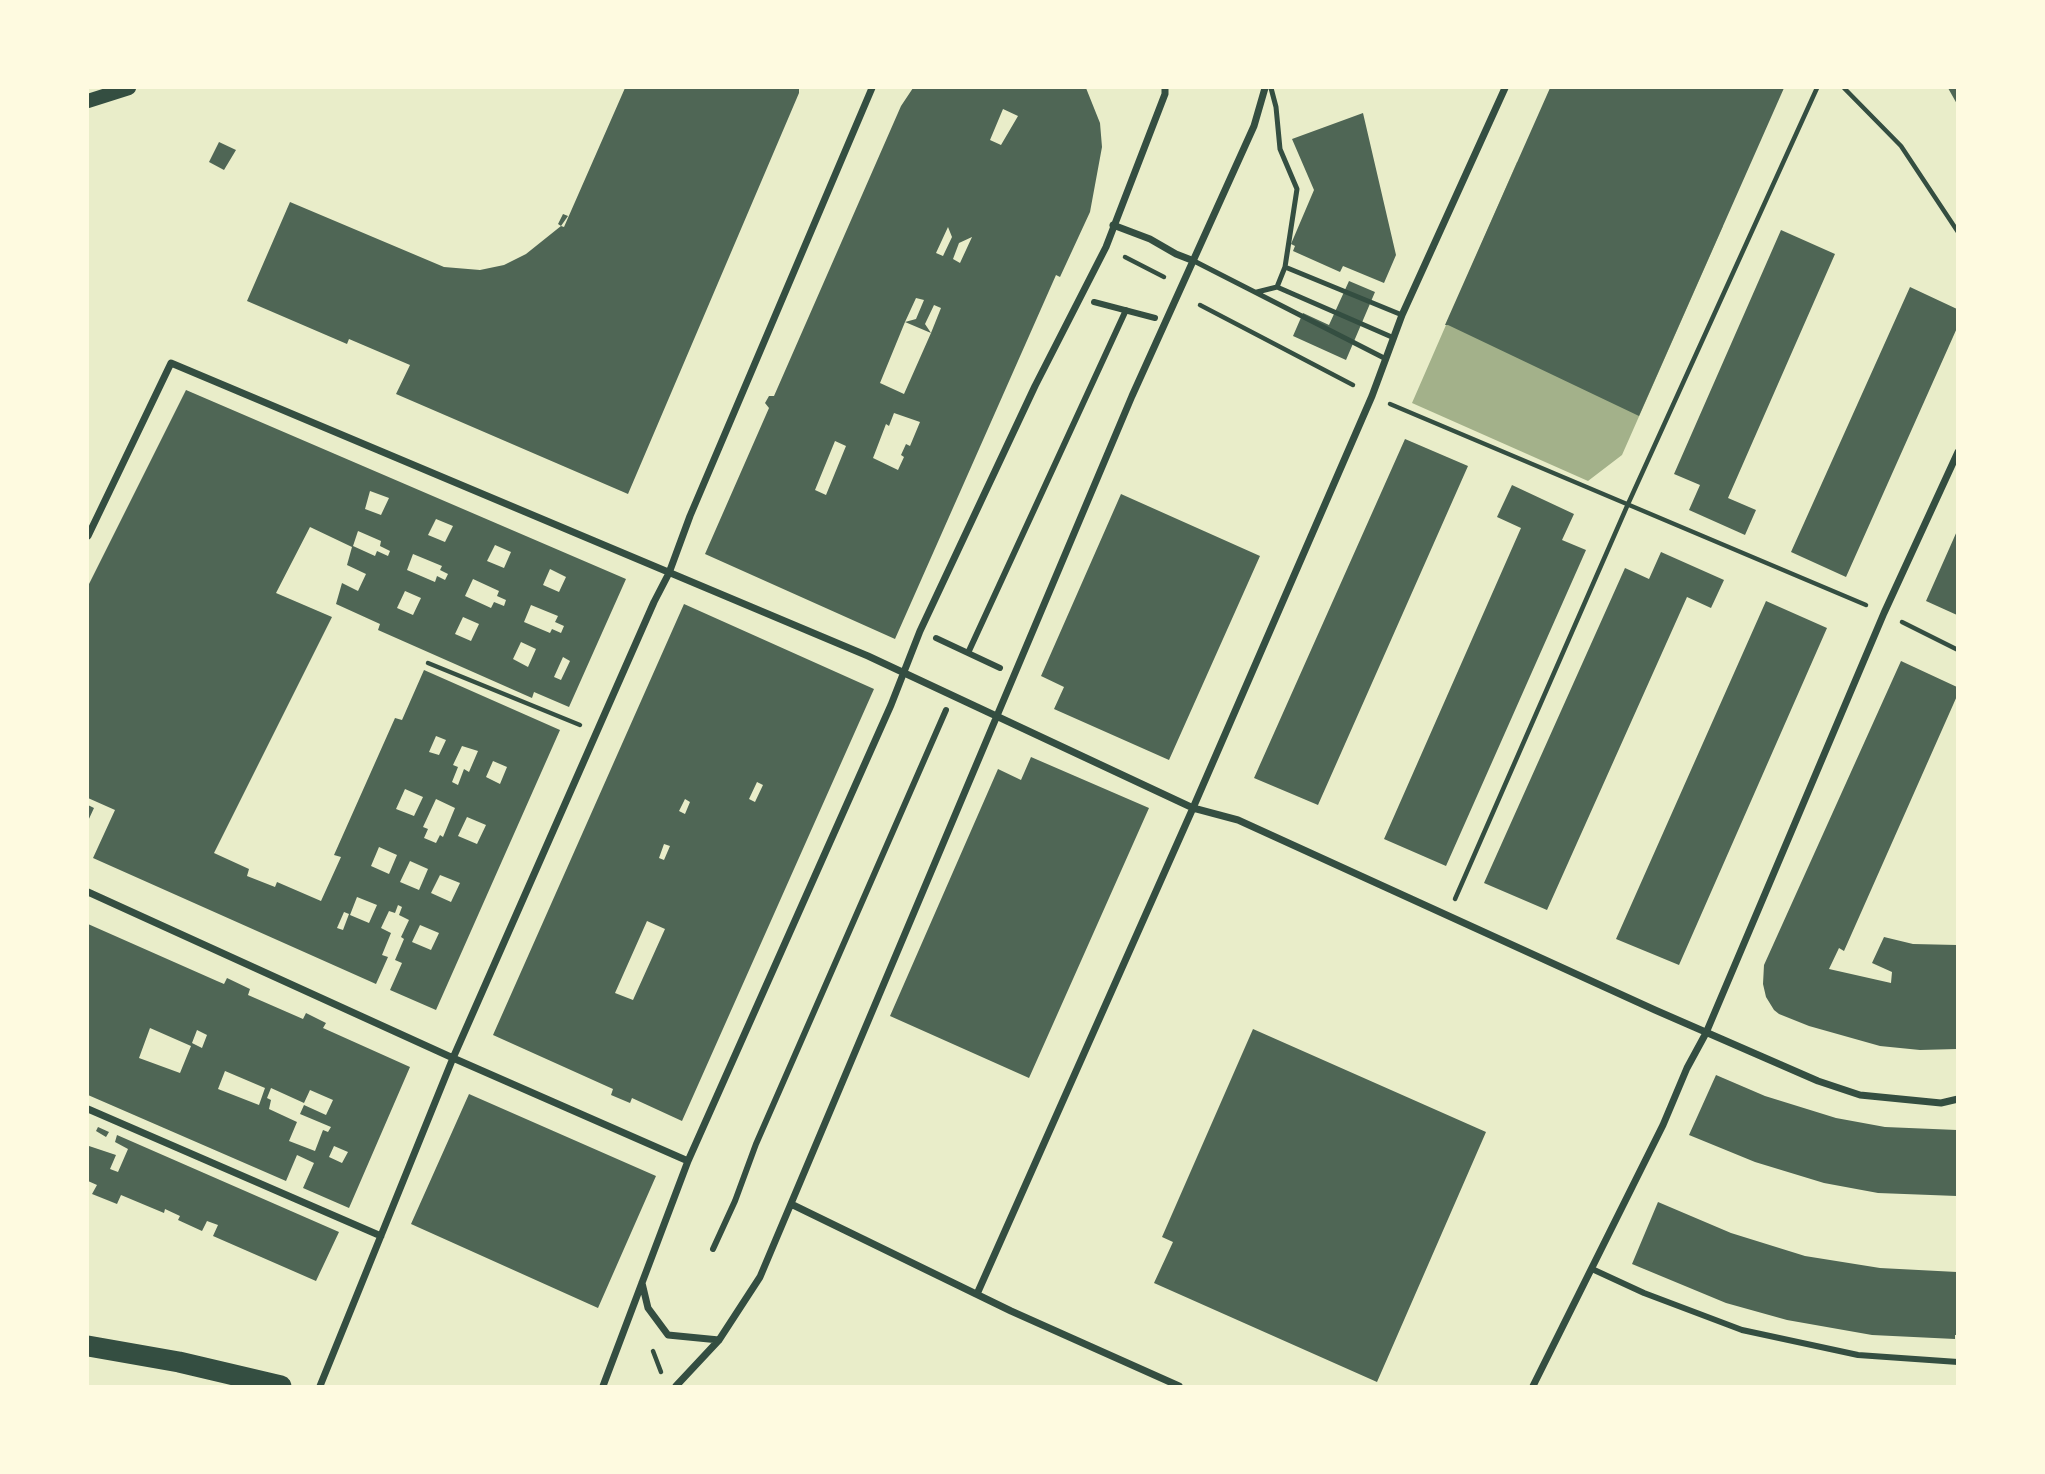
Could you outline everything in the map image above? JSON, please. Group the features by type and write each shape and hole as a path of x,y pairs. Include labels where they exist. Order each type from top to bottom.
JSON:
{"highway":[{"path":"88,1346 179,1362 281,1387"}],"main road":[{"path":"88,102 129,88"}],"street":[{"path":"320,1387 453,1058 643,625 669,573 690,516 872,88"},
{"path":"603,1387 688,1161 891,705 902,672 1035,386 1106,247 1165,88"},
{"path":"677,1387 719,1340 761,1277 1132,397 1254,126 1265,88"},
{"path":"978,1294 1372,396 1402,315 1505,88"},
{"path":"1112,225 1150,239 1194,261"},
{"path":"1094,302 1155,318"},
{"path":"968,653 1126,310"},
{"path":"88,536 171,363 902,672 1193,808 1238,820 1448,917 1818,1081 1860,1095 1941,1103 1958,1099"},
{"path":"1532,1387 1706,1033 1884,613 1958,452"},
{"path":"936,638 1000,668"},
{"path":"713,1249 756,1144 946,709"},
{"path":"88,892 453,1058 688,1161"},
{"path":"88,1109 381,1236"},
{"path":"792,1204 1179,1387"},
{"path":"1592,1269 1644,1293 1742,1330 1858,1355 1958,1362"},
{"path":"642,1282 648,1308 668,1335 719,1340"}],"lane":[{"path":"1271,88 1276,107 1280,149 1297,189 1285,267 1277,287"},
{"path":"1194,261 1386,359"},
{"path":"1285,267 1402,315"},
{"path":"1257,292 1277,287 1394,338"}],"path":[{"path":"1448,917 1628,504 1817,88"},
{"path":"1844,88 1901,146 1958,232"},
{"path":"1106,247 1183,286"},
{"path":"1200,304 1353,385"},
{"path":"1372,396 1884,613 1958,650"},
{"path":"428,663 564,719"}],"shaded area":[{"path":"1517,162 1542,172 1723,226 1622,455 1588,481 1412,403"}],"building":[{"path":"625,88 799,88 628,494 396,394 410,365 349,339 347,344 247,301 290,202 444,267 480,270 504,265 526,254 561,226 564,227"},
{"path":"913,88 1086,88 1100,123 1102,147 1090,212 1060,277 1056,275 895,639 705,554 769,408 765,403 769,396 774,396 901,106","holes":["1003,109 1018,116 1001,145 990,140","948,227 952,237 943,256 936,253","972,237 960,263 953,259 959,243","916,298 924,300 916,319 905,322","934,305 941,308 931,333 925,324","905,322 931,333 904,394 880,383","894,413 920,422 910,446 906,444 898,470 873,458 886,424 889,426","835,441 846,446 826,495 815,490"]},
{"path":"1550,88 1784,88 1639,416 1445,325"},
{"path":"1948,88 1957,88 1957,104"},
{"path":"1363,113 1396,255 1384,283 1343,266 1340,272 1293,251 1295,246 1291,244 1314,190 1292,139"},
{"path":"219,142 236,150 224,170 209,162"},
{"path":"563,214 568,216 561,226 558,224"},
{"path":"1781,230 1835,254 1728,498 1756,510 1745,535 1689,510 1700,485 1674,474"},
{"path":"1349,281 1375,292 1346,360 1293,336 1303,313 1329,325"},
{"path":"1910,287 1957,309 1957,328 1846,577 1791,552"},
{"path":"186,390 626,579 569,707 534,692 532,698 378,630 380,624 336,604 342,583 358,591 366,574 347,565 352,547 310,527 276,593 332,617 214,853 249,869 247,876 275,887 277,882 321,901 341,857 334,855 395,718 402,720 424,670 560,730 436,1010 390,990 402,963 395,960 409,920 399,915 402,907 398,905 395,913 389,911 381,928 391,933 382,955 388,957 376,984 93,858 115,810 88,798 88,586","holes":["370,491 389,498 381,515 365,509","436,519 453,526 445,542 428,535","358,531 381,541 380,546 390,551 388,556 377,551 375,556 353,546","495,545 511,552 504,568 487,561","413,554 442,566 440,570 448,574 445,580 437,576 435,582 407,570","550,569 566,577 559,592 543,585","473,579 499,591 497,596 506,600 504,606 494,602 491,608 465,596","405,591 421,598 413,615 397,608","531,605 558,616 555,622 564,626 561,633 552,629 550,633 524,622","463,617 479,624 471,641 455,634","521,642 536,649 528,667 513,659","563,657 570,661 561,680 554,677","436,736 446,740 439,755 429,752","462,746 478,751 469,772 464,769 458,785 452,782 458,767 453,765","493,761 507,767 500,784 486,777","405,789 423,797 414,816 396,809","436,799 455,808 443,837 440,835 436,843 424,838 428,829 423,827","467,817 486,825 477,844 458,836","379,847 397,855 389,874 371,866","410,861 428,869 419,890 400,882","440,875 460,883 451,902 431,893","357,897 377,905 369,923 350,915","344,912 349,914 343,930 337,928","420,925 439,933 431,950 412,942"]},
{"path":"1405,439 1468,466 1318,805 1254,778"},
{"path":"1512,485 1574,514 1562,540 1586,550 1446,866 1384,839 1521,528 1497,517"},
{"path":"1121,494 1260,556 1169,760 1054,709 1064,687 1041,676"},
{"path":"1957,531 1957,615 1926,601"},
{"path":"1661,552 1724,580 1711,608 1687,597 1547,910 1484,883 1625,568 1649,579"},
{"path":"1766,601 1827,628 1679,965 1616,939"},
{"path":"684,604 874,689 682,1121 632,1098 630,1103 611,1095 613,1089 493,1035","holes":["757,782 763,785 755,802 749,799","685,799 690,802 685,814 679,811","664,844 670,846 664,860 659,858","647,921 665,929 633,1000 615,993"]},
{"path":"1901,661 1957,687 1957,696 1844,951 1839,948 1829,969 1891,983 1892,972 1872,963 1884,937 1913,944 1957,945 1957,1049 1920,1050 1880,1046 1809,1026 1774,1010 1766,997 1763,984 1764,965"},
{"path":"1031,757 1149,808 1029,1078 890,1016 998,769 1021,780"},
{"path":"88,805 94,808 88,821"},
{"path":"88,924 224,984 227,978 250,989 248,995 303,1019 306,1013 326,1023 323,1028 410,1067 349,1208 303,1188 314,1163 297,1155 286,1181 88,1095","holes":["150,1028 191,1046 180,1073 139,1058","197,1030 207,1035 202,1048 192,1043","225,1071 265,1088 259,1105 218,1089","271,1088 304,1103 310,1090 333,1100 326,1115 304,1105 300,1114 331,1127 328,1132 323,1130 315,1151 289,1141 297,1122 269,1109 271,1100 267,1098","334,1146 348,1152 342,1163 329,1157"]},
{"path":"1253,1029 1486,1132 1377,1382 1154,1283 1173,1242 1162,1237"},
{"path":"1716,1075 1765,1096 1836,1118 1885,1127 1957,1130 1957,1196 1878,1193 1824,1183 1755,1162 1689,1135"},
{"path":"469,1094 656,1176 598,1308 411,1224"},
{"path":"98,1127 109,1132 106,1137 96,1131"},
{"path":"117,1135 339,1232 316,1281 213,1236 218,1225 207,1221 202,1231 178,1220 180,1216 165,1209 164,1213 121,1195 117,1204 92,1194 97,1185 88,1181 89,1146 116,1155 110,1169 118,1172 128,1149 115,1142"},
{"path":"1658,1202 1731,1233 1805,1256 1880,1268 1957,1272 1957,1335 1955,1339 1872,1335 1787,1320 1726,1303 1632,1264"}]}
